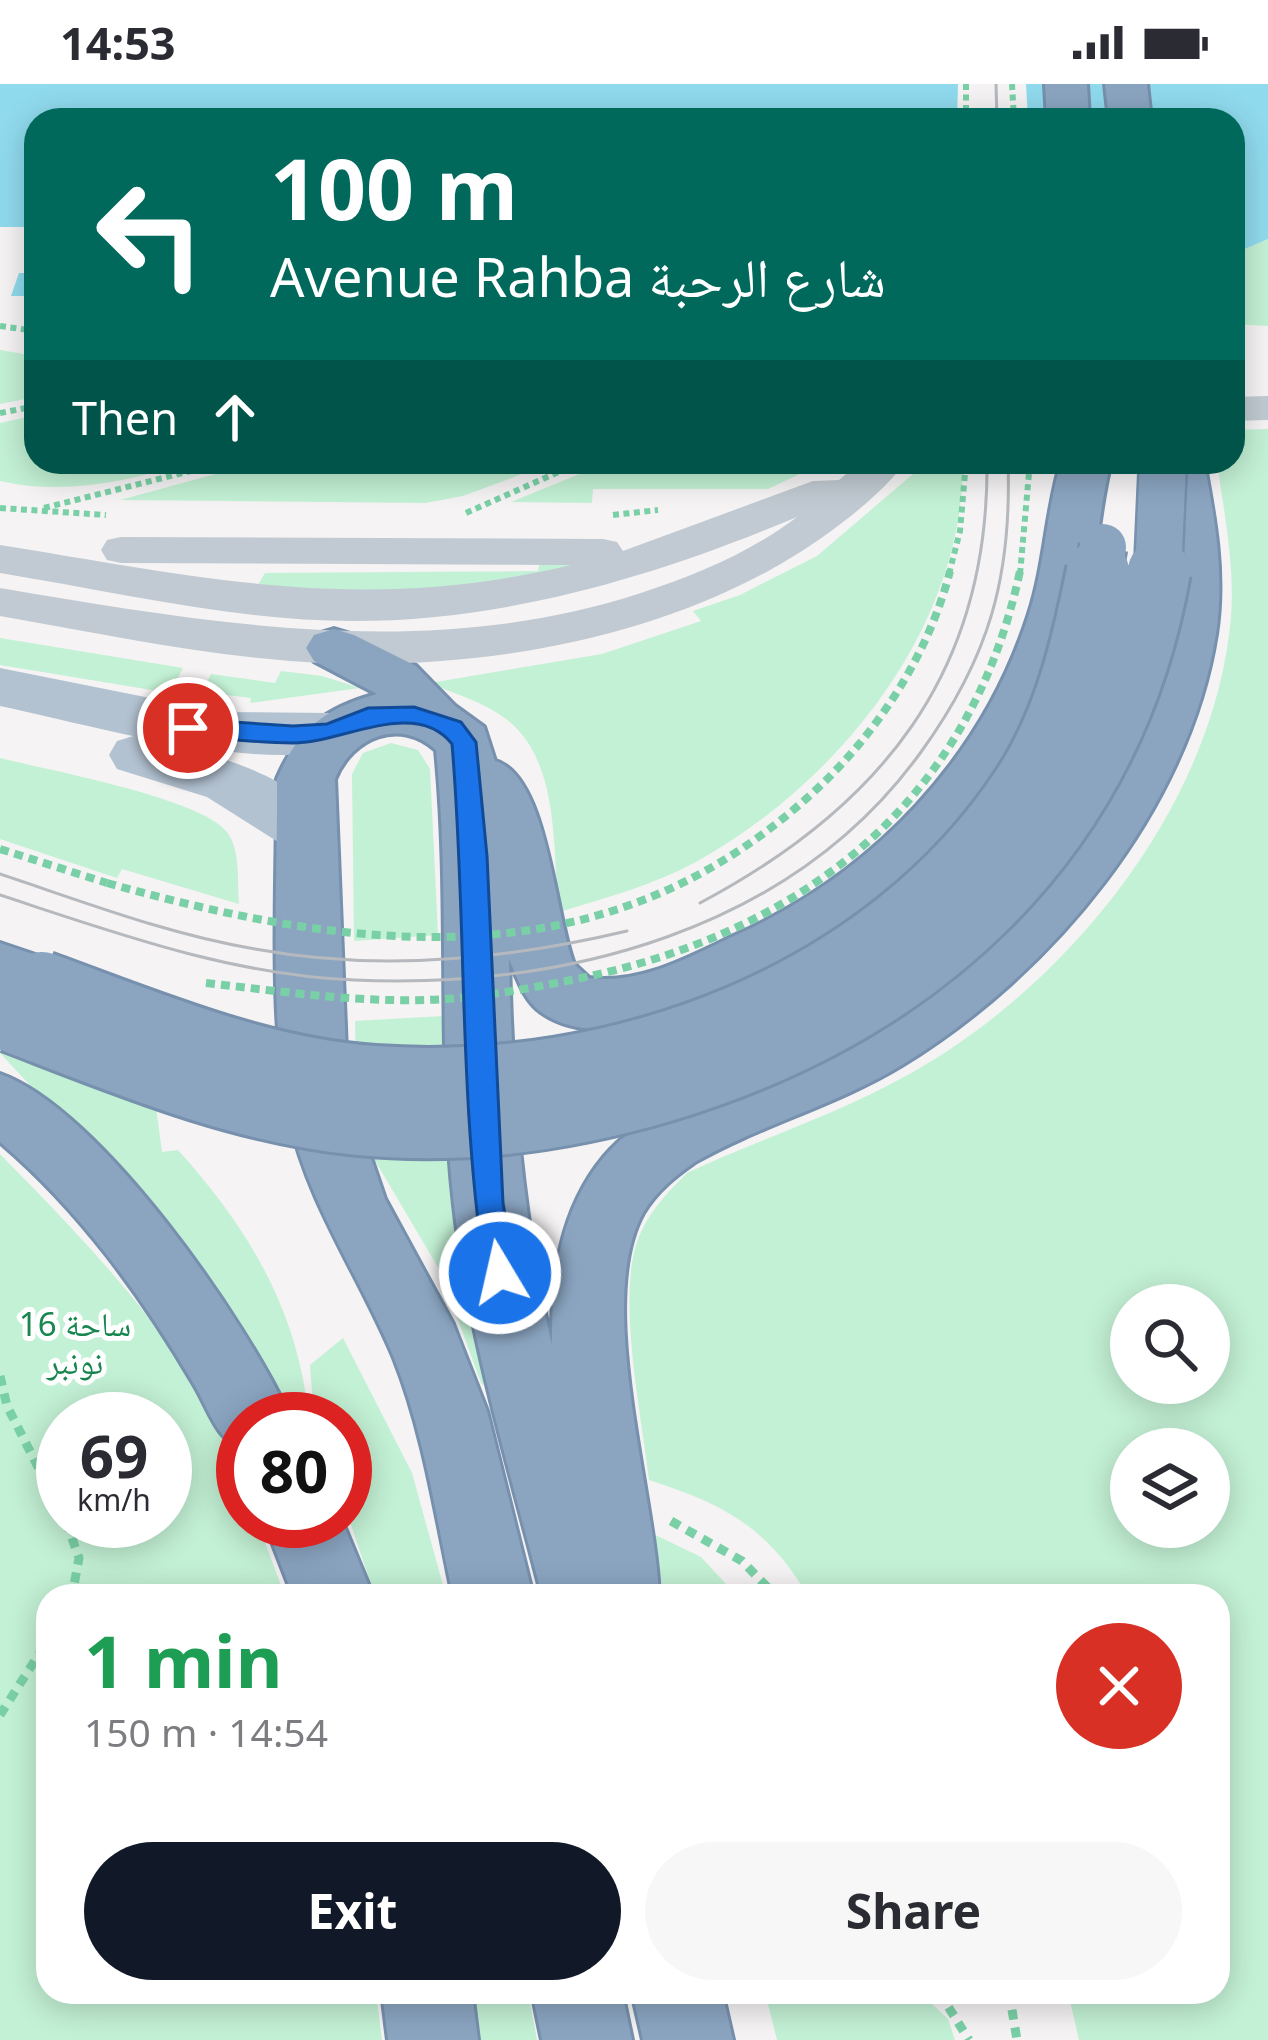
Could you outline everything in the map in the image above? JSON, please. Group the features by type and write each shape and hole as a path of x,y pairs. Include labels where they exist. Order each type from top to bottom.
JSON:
{"highway":[{"path":"334,649 396,680 494,788 510,820 544,972 569,997 588,1004 631,1003 744,961 795,936 842,908 922,845 990,760 1042,660 1058,611 1084,474"},
{"path":"13,997 262,1059 379,1078 452,1079 525,1074 667,1044 795,992 884,936 944,885 983,843 1042,757 1073,693 1093,629 1103,547 1097,474"},
{"path":"13,997 226,1100 361,1124 433,1126 552,1117 644,1098 774,1053 875,1000 965,935 1034,859 1073,800 1112,724 1151,617 1160,566 1163,474"},
{"path":"618,1584 616,1527 594,1378 590,1301 590,1264 614,1198 663,1145 695,1126 805,1084 882,1043 951,998 1012,949 1060,896 1131,789 1176,683 1189,632 1192,532 1181,474"},
{"path":"450,739 414,715 368,717 330,733 310,763 306,832 313,1052 323,1118 353,1206 427,1348 450,1411 490,1584"},
{"path":"450,739 489,1203 500,1273 579,1584"},
{"path":"0,1102 70,1166 129,1231 184,1304 238,1392"},
{"path":"314,1548 328,1584"},
{"path":"428,2004 433,2040"},
{"path":"580,2004 587,2040"},
{"path":"680,2004 688,2040"}],"main road":[{"path":"0,687 220,732 330,733"},
{"path":"0,726 198,769 238,784 306,832"}],"street":[{"path":"0,559 235,598 354,607 475,599 591,576 645,559 858,474"},
{"path":"0,602 215,638 334,649 460,644 581,623 638,607 756,561 790,543 870,474"},
{"path":"121,550 590,552 645,559"}],"path":[{"path":"30,511 178,474"},
{"path":"459,517 554,474"},
{"path":"0,850 242,921 330,935 419,939 501,934 589,916 671,891 731,858 796,812 874,730 914,668 944,599 959,542 965,474"},
{"path":"202,982 336,996 456,999 599,974 685,951 766,914 829,878 883,832 920,789 951,749 999,663 1020,595 1031,531 1030,474"},
{"path":"0,1376 7,1406 36,1463"},
{"path":"653,1517 709,1539 742,1561 764,1584"},
{"path":"74,1584 79,1558 75,1548"},
{"path":"0,1714 36,1658"},
{"path":"946,2004 969,2040"},
{"path":"1011,2004 1017,2040"}],"green space":[{"path":"1268,239 1268,326 1245,325 1245,249"},
{"path":"0,350 24,354 24,399 0,404"},
{"path":"24,418 24,474 147,474 73,487 0,481 0,423"},
{"path":"1268,429 1268,2040 1079,2040 1071,2004 1230,2004 1230,1584 800,1584 776,1552 741,1521 649,1480 632,1353 633,1256 645,1223 687,1173 904,1077 964,1040 1021,995 1074,943 1122,885 1163,822 1196,756 1219,687 1232,598 1219,474 1245,474 1245,430"},
{"path":"216,474 522,474 463,496 425,503 120,500"},
{"path":"580,474 800,474 768,489 593,489 592,503 511,502"},
{"path":"913,474 962,474 957,524 941,584 916,641 883,695 843,745 798,790 696,862 559,912 551,808 536,758 506,719 430,683 602,654 701,621 693,611 740,595 817,556"},
{"path":"582,561 544,574 463,588 379,591 257,586 265,573 538,571 540,562"},
{"path":"0,638 183,668 170,693 0,665"},
{"path":"281,671 322,676 360,688 250,703 251,698 202,692 211,674 275,683"},
{"path":"391,743 418,750 430,769 438,935 354,941 352,774 363,753"},
{"path":"0,758 156,797 212,820 227,832 234,848 239,904 122,869 117,878 0,839"},
{"path":"443,1016 445,1066 356,1071 355,1021"},
{"path":"0,1048 156,1107 162,1152 178,1150 204,1180 266,1274 294,1343 305,1392 264,1392 93,1153"},
{"path":"370,1152 456,1154 489,1382 482,1385 439,1269"},
{"name":"ساحة 16 نونبر","path":"0,1154 113,1275 188,1373 216,1421 216,1548 267,1548 281,1584 36,1584 36,2004 378,2004 382,2040 0,2040"},
{"path":"343,1338 371,1392 312,1392 310,1365"},
{"path":"372,1395 412,1473 443,1584 371,1584 359,1548 372,1548"},
{"path":"649,1532 701,1557 726,1584 662,1584"},
{"path":"464,2004 530,2004 537,2040 470,2040"},
{"path":"768,2004 932,2004 948,2019 955,2040 777,2040"}],"water":[{"path":"0,84 1268,84 1268,239 1245,249 1245,108 24,108 24,296 0,296"}],"pier":[{"path":"958,84 1026,84 1027,108 957,108"},
{"path":"0,227 24,227 24,273 19,273 11,296 0,296"}],"tram line":[{"path":"996,84 997,108"},
{"path":"700,903 821,823 871,777 912,726 945,669 968,606 983,538 986,474"},
{"path":"0,895 219,961 354,980 513,973 592,959 668,936 741,905 808,864 868,814 921,752 964,683 992,615 1006,543 1008,474"},
{"path":"0,874 190,935 302,956 442,960 627,931"}],"route":[{"path":"188,728 256,735 330,733 368,717 414,715 453,728 464,742 474,856 489,1203 500,1273"}]}
